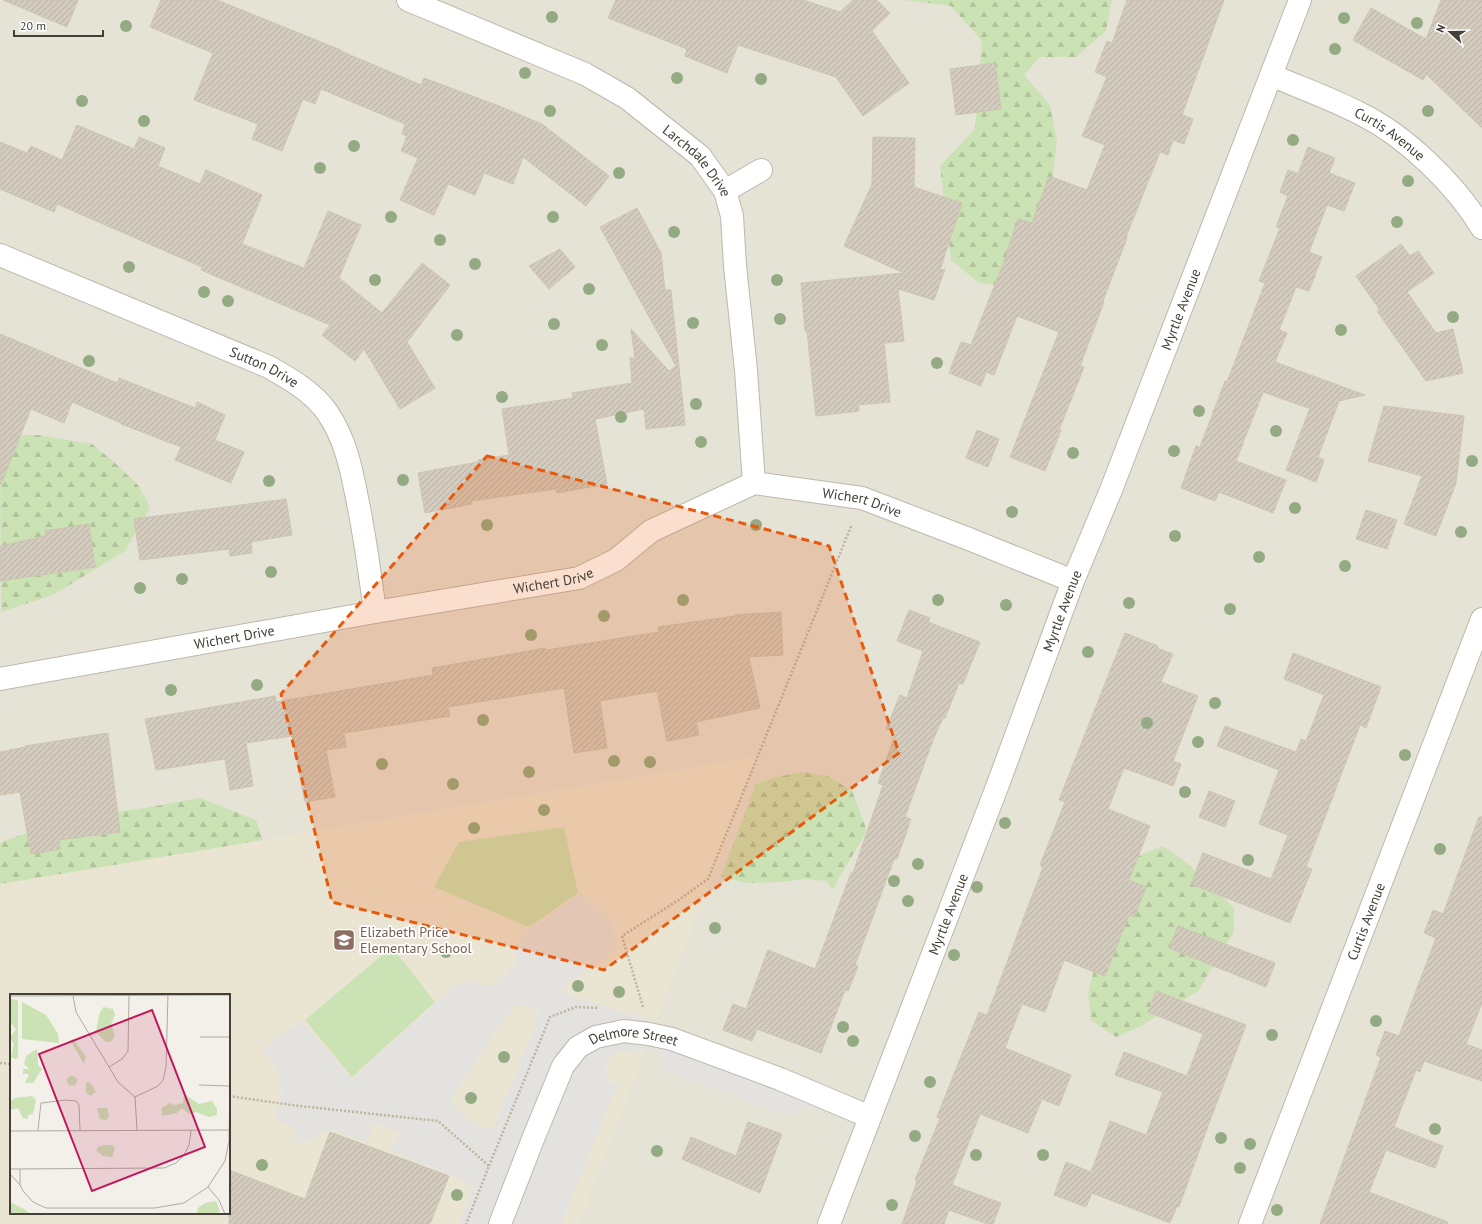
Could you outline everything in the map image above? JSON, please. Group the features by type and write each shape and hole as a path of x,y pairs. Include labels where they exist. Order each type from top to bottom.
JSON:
{"street":[{"name":"Larchdale Drive","path":"408,0 584,74 625,97 700,156 724,191 732,216 735,266 746,370 754,483"},
{"name":"Myrtle Avenue","path":"829,1224 996,791 1073,581 1113,484 1300,0"},
{"name":"Curtis Avenue","path":"1271,75 1361,114 1401,140 1420,155 1455,191 1482,228"},
{"path":"724,191 761,170"},
{"name":"Sutton Drive","path":"0,255 270,367 309,393 327,411 342,439 350,460 366,541 375,612"},
{"name":"Wichert Drive","path":"0,679 375,612 578,578 616,560 651,531 754,483 862,498 1073,581"},
{"name":"Curtis Avenue","path":"1250,1224 1482,619"},
{"name":"Delmore Street","path":"500,1224 532,1139 563,1066 578,1047 596,1038 624,1031 672,1039 780,1079 870,1117"}],"path":[{"path":"644,1008 622,936 677,901 708,879 862,498"},
{"path":"0,1063 10,1064"},
{"path":"230,1096 291,1105 438,1122 489,1166 466,1224"}],"highlighted area":[{"path":"487,456 829,546 899,753 604,970 332,902 281,694"}],"shaded area":[{"path":"0,0 1482,0 1482,1224 0,1224"},
{"name":"Elizabeth Price Elementary School","path":"758,756 579,1224 0,1224 0,884"},
{"path":"581,893 613,924 616,948 558,991 666,1026 839,1092 830,1113 804,1107 789,1115 658,1068 661,1055 654,1048 617,1052 611,1056 606,1066 605,1074 609,1082 617,1085 561,1224 459,1224 474,1185 392,1151 400,1133 374,1123 367,1143 332,1130 318,1134 305,1143 296,1141 297,1129 276,1119 282,1094 280,1075 264,1049 301,1020 352,1079 460,981 484,985 495,984 513,967 516,958 514,951 525,932","holes":["518,1005 537,1008 539,1016 495,1124 496,1128 477,1127 461,1113 451,1099 505,1017"]}],"green space":[{"path":"905,0 1112,0 1106,31 1076,57 1040,57 1024,75 1050,105 1057,142 1047,220 1030,289 979,283 951,260 940,166 975,129 982,41 951,6"},
{"path":"0,435 38,435 92,444 138,485 150,507 125,551 53,595 1,612"},
{"path":"801,772 828,776 852,791 867,831 832,890 827,881 805,879 780,882 748,883 721,877 756,784 773,778"},
{"path":"200,798 256,820 263,840 0,884 0,843 6,840 82,816 139,809"},
{"path":"564,827 578,893 529,927 434,887 459,842"},
{"path":"1163,846 1186,862 1234,908 1234,932 1198,991 1141,1026 1116,1037 1091,1020 1088,994 1120,864"},
{"path":"392,947 435,1002 352,1077 305,1020"}],"building":[{"path":"3,0 78,0 67,27"},
{"path":"161,0 217,0 341,50 421,85 424,78 499,106 542,124 609,176 586,206 523,157 513,184 484,173 475,195 448,184 434,215 400,200 418,158 401,151 407,136 402,134 405,124 321,89 315,104 303,99 282,151 252,139 258,124 194,100 213,53 150,27"},
{"path":"616,0 803,0 840,12 853,0 877,0 890,13 872,31 909,83 863,116 836,77 738,45 727,73 685,56 687,49 608,18"},
{"path":"1127,0 1224,0 1182,115 1193,119 1184,144 1173,140 1168,155 1160,152 1126,237 1127,238 1080,366 1084,367 1059,430 1061,430 1045,471 1010,457 1059,332 1017,316 994,375 986,372 981,386 949,373 961,342 971,345 1007,254 1018,219 1032,223 1049,176 1087,190 1105,145 1082,136 1107,77 1095,72 1107,41 1112,43"},
{"path":"1441,0 1482,0 1482,128 1426,74 1423,80 1353,40 1371,8 1426,39"},
{"path":"995,63 1001,109 956,115 950,69"},
{"path":"77,125 134,149 139,137 165,148 158,166 200,184 206,170 262,195 242,244 304,268 328,211 361,225 339,278 382,313 422,263 450,285 407,342 435,388 400,409 364,349 355,361 322,335 330,325 201,270 202,267 57,204 54,212 0,189 0,142 27,153 31,146 62,160"},
{"path":"873,137 915,138 914,187 962,203 940,270 945,269 934,300 898,289 904,341 884,343 890,402 858,405 859,411 816,416 807,331 805,331 801,283 904,273 844,246 872,184"},
{"path":"1308,147 1335,158 1329,173 1355,183 1344,211 1327,205 1309,252 1322,257 1309,291 1296,287 1279,330 1287,333 1275,362 1365,395 1339,401 1318,457 1324,460 1316,482 1286,470 1310,408 1263,392 1236,461 1286,480 1273,513 1219,492 1215,501 1181,488 1196,446 1200,447 1225,381 1227,382 1265,283 1259,281 1280,228 1276,227 1288,196 1280,192 1288,170 1298,174"},
{"path":"637,208 661,253 665,290 671,290 685,425 646,429 644,409 595,419 607,484 557,493 556,489 471,501 472,504 425,513 418,473 509,455 502,409 573,398 572,393 632,383 630,358 635,358 631,329 669,371 676,366 600,227"},
{"path":"1401,244 1410,256 1418,251 1434,273 1407,292 1436,333 1453,329 1463,373 1426,381 1377,311 1379,309 1356,276"},
{"path":"560,249 575,267 549,289 529,266"},
{"path":"0,334 117,383 119,378 195,408 197,402 225,415 215,440 244,452 231,483 175,460 181,447 121,424 72,402 64,423 31,409 0,484"},
{"path":"1384,406 1464,416 1456,483 1436,536 1404,524 1422,476 1368,461"},
{"path":"977,430 999,439 988,467 966,458"},
{"path":"286,499 292,535 251,542 252,553 230,556 229,549 140,560 134,519"},
{"path":"1366,510 1397,520 1387,549 1356,539"},
{"path":"89,524 95,567 0,581 0,546 46,536 45,531"},
{"path":"909,610 930,618 928,622 980,642 963,684 959,683 945,718 943,718 933,740 905,817 911,819 897,859 894,859 855,965 858,966 848,991 845,990 821,1053 757,1029 752,1041 723,1030 733,1004 746,1009 768,950 815,969 851,873 853,873 883,785 878,783 896,732 886,729 900,695 907,698 923,651 897,641"},
{"path":"781,612 783,655 749,657 760,708 696,722 699,735 667,741 657,691 600,701 607,748 574,753 564,688 448,707 450,716 344,733 346,747 326,750 335,797 305,802 292,736 246,743 253,786 230,790 225,759 156,770 145,719 275,696 276,702 433,675 432,668 545,648 546,650 659,632 658,627 735,615"},
{"path":"1125,633 1158,646 1157,648 1173,654 1161,682 1198,696 1173,761 1181,764 1173,786 1124,768 1108,809 1150,826 1129,880 1146,887 1134,917 1129,915 1105,976 1064,960 1045,1012 1022,1004 1005,1048 1071,1075 1059,1106 1042,1099 1028,1133 980,1114 952,1185 1001,1203 993,1224 988,1224 949,1210 944,1224 902,1224 917,1181 915,1180 940,1118 937,1117 979,1012 987,1015 1043,867 1040,865 1065,802 1059,800"},
{"path":"1293,653 1381,687 1366,728 1360,725 1306,867 1312,869 1290,923 1191,884 1203,853 1271,879 1288,835 1259,824 1279,770 1217,746 1225,726 1296,752 1301,739 1306,741 1324,695 1284,679"},
{"path":"108,733 120,832 59,840 60,849 31,854 20,792 0,795 0,752 26,747 25,746"},
{"path":"1209,791 1235,801 1225,827 1199,817"},
{"path":"1479,817 1482,817 1482,1003 1466,1044 1482,1050 1482,1081 1424,1061 1420,1072 1416,1070 1394,1127 1443,1146 1435,1168 1386,1150 1369,1192 1448,1222 1447,1224 1320,1224 1381,1057 1376,1055 1385,1031 1399,1036 1436,938 1424,933 1433,910 1443,914"},
{"path":"1178,926 1275,963 1266,987 1169,948"},
{"path":"1156,991 1246,1025 1179,1207 1177,1206 1170,1223 1092,1193 1086,1207 1054,1195 1066,1162 1091,1172 1110,1121 1146,1135 1163,1092 1115,1075 1124,1052 1187,1076 1203,1034 1148,1012"},
{"path":"748,1122 782,1134 760,1193 682,1159 691,1137 736,1156"},
{"path":"330,1132 449,1176 430,1224 229,1224 230,1170 305,1199"}],"place":[{"name":"Elizabeth Price Elementary School","path":"344,940"}]}
